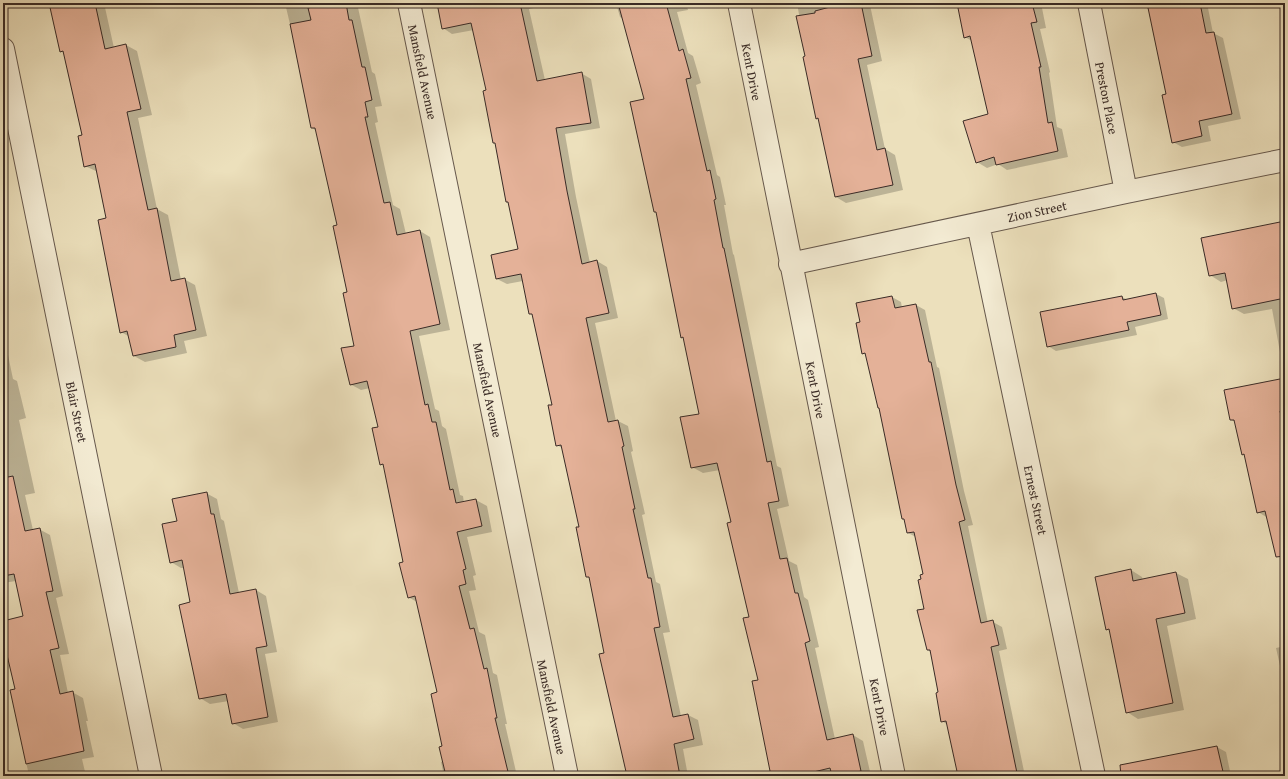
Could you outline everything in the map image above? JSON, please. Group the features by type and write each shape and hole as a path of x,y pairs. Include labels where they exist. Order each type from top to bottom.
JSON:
{"street":[{"name":"Mansfield Avenue","path":"409,3 566,776"},
{"name":"Kent Drive","path":"738,3 894,776"},
{"name":"Preston Place","path":"1089,3 1126,192"},
{"name":"Blair Street","path":"3,49 151,776"},
{"name":"Zion Street","path":"790,264 1126,192 1285,160"},
{"name":"Ernest Street","path":"978,224 1094,776"}],"building":[{"path":"49,3 95,3 105,49 126,44 141,109 127,112 148,210 157,208 171,281 185,278 196,330 174,335 176,347 133,356 127,331 120,333 98,220 106,218 95,164 84,167 78,136 82,135 63,51 60,52"},
{"path":"332,3 346,3 349,20 352,20 362,67 365,67 372,100 365,102 368,117 365,117 384,203 390,202 397,235 420,230 440,324 410,331 425,405 428,404 432,422 436,422 450,490 453,489 456,503 476,499 482,526 457,532 466,569 463,570 466,584 459,586 470,629 474,628 484,669 487,668 497,718 495,718 509,776 446,776 439,747 442,746 431,694 437,692 415,596 408,598 399,563 403,562 383,464 380,465 372,428 378,427 367,381 350,385 341,348 354,346 343,293 347,292 333,226 337,225 315,128 311,128 290,24 311,20 308,8"},
{"path":"437,3 520,3 537,81 582,72 591,123 556,128 582,264 597,260 609,313 586,318 608,422 618,420 624,446 622,447 635,509 633,509 648,578 651,578 660,627 654,628 673,717 688,714 694,739 674,744 680,776 627,776 599,654 604,653 589,577 586,577 576,527 579,527 561,445 556,446 548,405 552,405 532,314 529,314 521,274 496,279 491,255 518,249 508,202 506,202 495,143 493,143 483,91 486,90 471,23 442,29"},
{"path":"618,3 666,3 679,51 683,49 691,78 686,79 707,171 710,170 723,248 767,462 771,461 779,501 768,503 780,559 787,558 795,593 798,593 810,641 805,643 827,740 853,734 861,771 840,776 832,776 830,768 797,776 771,776 752,681 758,680 743,618 749,617 727,523 731,522 717,463 691,468 680,417 699,414 683,337 681,338 656,212 654,212 630,102 644,99"},
{"path":"845,3 861,3 872,56 858,59 877,150 885,148 893,185 835,197 818,118 816,119 803,57 805,56 796,16 815,13 815,11"},
{"path":"957,3 1032,3 1037,22 1031,23 1041,67 1039,67 1048,123 1052,122 1058,151 996,165 994,157 976,163 963,121 988,114 970,36 964,38"},
{"path":"1147,3 1200,3 1206,33 1214,32 1232,114 1199,121 1202,136 1172,143 1162,95 1166,94"},
{"path":"1285,221 1285,298 1232,309 1225,273 1209,276 1201,238"},
{"path":"1156,293 1161,315 1127,322 1129,330 1047,347 1040,312 1122,296 1123,300"},
{"path":"892,296 895,308 916,304 929,362 931,362 956,485 965,520 959,522 981,623 993,620 999,645 991,647 1017,773 1002,776 958,776 946,721 941,722 936,693 938,692 930,650 927,650 917,610 924,609 918,580 921,579 920,575 923,574 914,532 907,533 904,519 902,519 879,408 865,353 862,354 856,323 860,322 856,303"},
{"path":"1285,378 1285,410 1280,411 1285,434 1285,556 1276,557 1265,511 1257,513 1244,454 1242,455 1234,420 1230,420 1224,390"},
{"path":"13,476 25,531 40,528 53,591 46,592 59,648 50,650 60,694 73,691 84,751 26,764 10,690 15,689 3,638 3,621 23,616 14,574 3,576 3,478"},
{"path":"207,492 211,514 214,514 230,594 256,589 267,646 256,648 268,717 232,724 226,694 199,699 179,605 190,602 182,560 170,563 162,524 177,521 172,499"},
{"path":"1131,569 1133,581 1176,572 1185,613 1156,619 1173,703 1126,713 1109,629 1106,630 1095,577"},
{"path":"1217,746 1224,776 1121,776 1120,765"}]}
